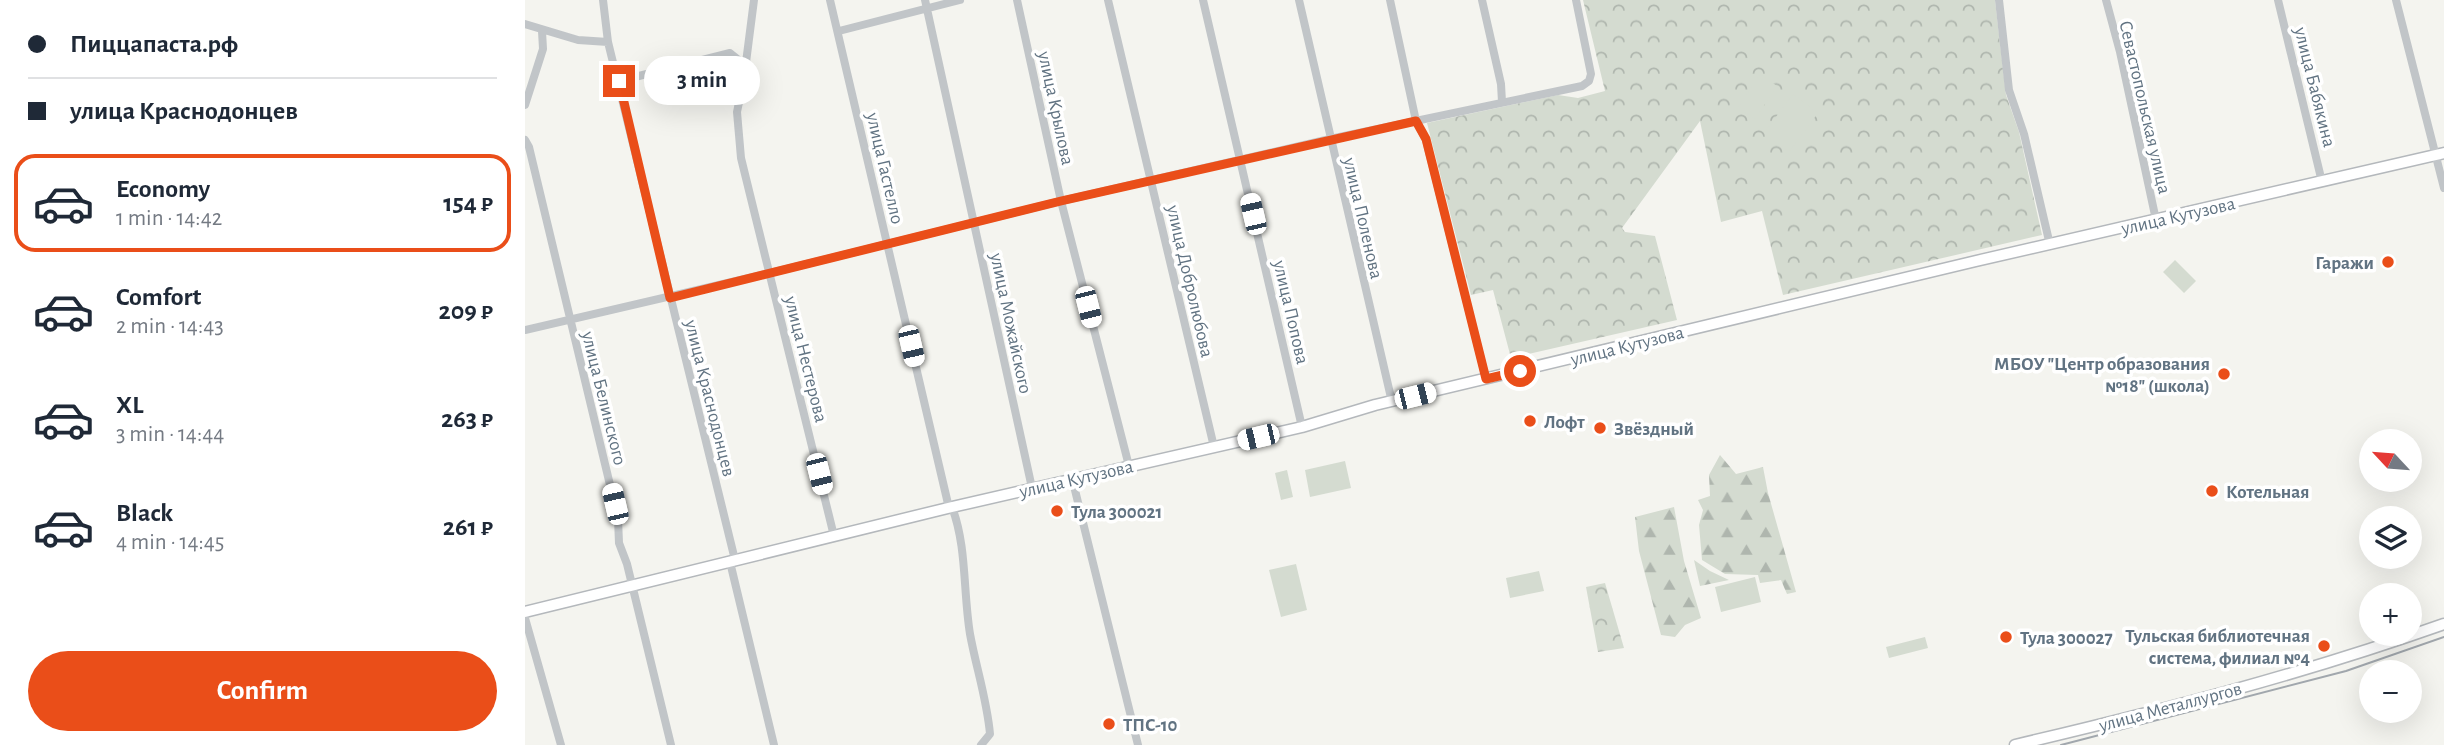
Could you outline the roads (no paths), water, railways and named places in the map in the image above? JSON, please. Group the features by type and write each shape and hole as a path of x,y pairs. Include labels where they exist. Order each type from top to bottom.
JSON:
{"main road":[{"name":"улица Кутузова","path":"525,612 1072,478 1302,427 1486,379 2439,154"},
{"name":"улица Металлургов","path":"2015,745 2227,693 2444,624"}],"street":[{"name":"улица Краснодонцев","path":"603,0 608,41 733,561 774,745"},
{"name":"улица Нестерова","path":"754,0 737,112 741,158 834,536"},
{"name":"улица Гастелло","path":"830,0 951,507 961,529 960,545 970,633 990,729 990,734 982,745"},
{"path":"839,31 926,5 960,0"},
{"name":"улица Крылова","path":"1017,0 1061,201 1129,466"},
{"name":"улица Добролюбова","path":"1108,0 1214,447"},
{"name":"улица Попова","path":"1203,0 1302,427"},
{"name":"улица Поленова","path":"1299,0 1392,402"},
{"path":"1390,0 1416,121 1426,139 1486,379"},
{"path":"1482,0 1501,84 1502,102"},
{"path":"525,330 670,298 1061,201 1330,139 1583,86 1589,81 1591,74 1576,0"},
{"path":"1999,0 2009,90 2024,134 2050,245"},
{"name":"Севастопольская улица","path":"2106,0 2120,52 2156,220"},
{"name":"улица Бабякина","path":"2278,0 2322,182"},
{"path":"2396,0 2439,154 2444,188"},
{"name":"улица Можайского","path":"926,5 1032,488"},
{"path":"525,24 578,40 608,41"},
{"path":"525,105 543,49 542,31"},
{"path":"619,81 730,52 745,65"},
{"name":"улица Белинского","path":"525,140 529,147 616,509 619,543 627,564 671,745"},
{"path":"1072,478 1138,745"},
{"path":"525,618 561,745"}],"tram line":[{"path":"2061,745 2346,671 2444,637"}],"place":[{"name":"Гаражи","path":"2388,262"},
{"name":"МБОУ \"Центр образования №18\" (школа)","path":"2224,374"},
{"name":"Лофт","path":"1530,421"},
{"name":"Звёздный","path":"1600,428"},
{"name":"Котельная","path":"2212,491"},
{"name":"Тула 300021","path":"1057,511"},
{"name":"Тула 300027","path":"2006,637"},
{"name":"Тульская библиотечная система, филиал №4","path":"2324,646"},
{"name":"ТПС-10","path":"1109,724"}]}
